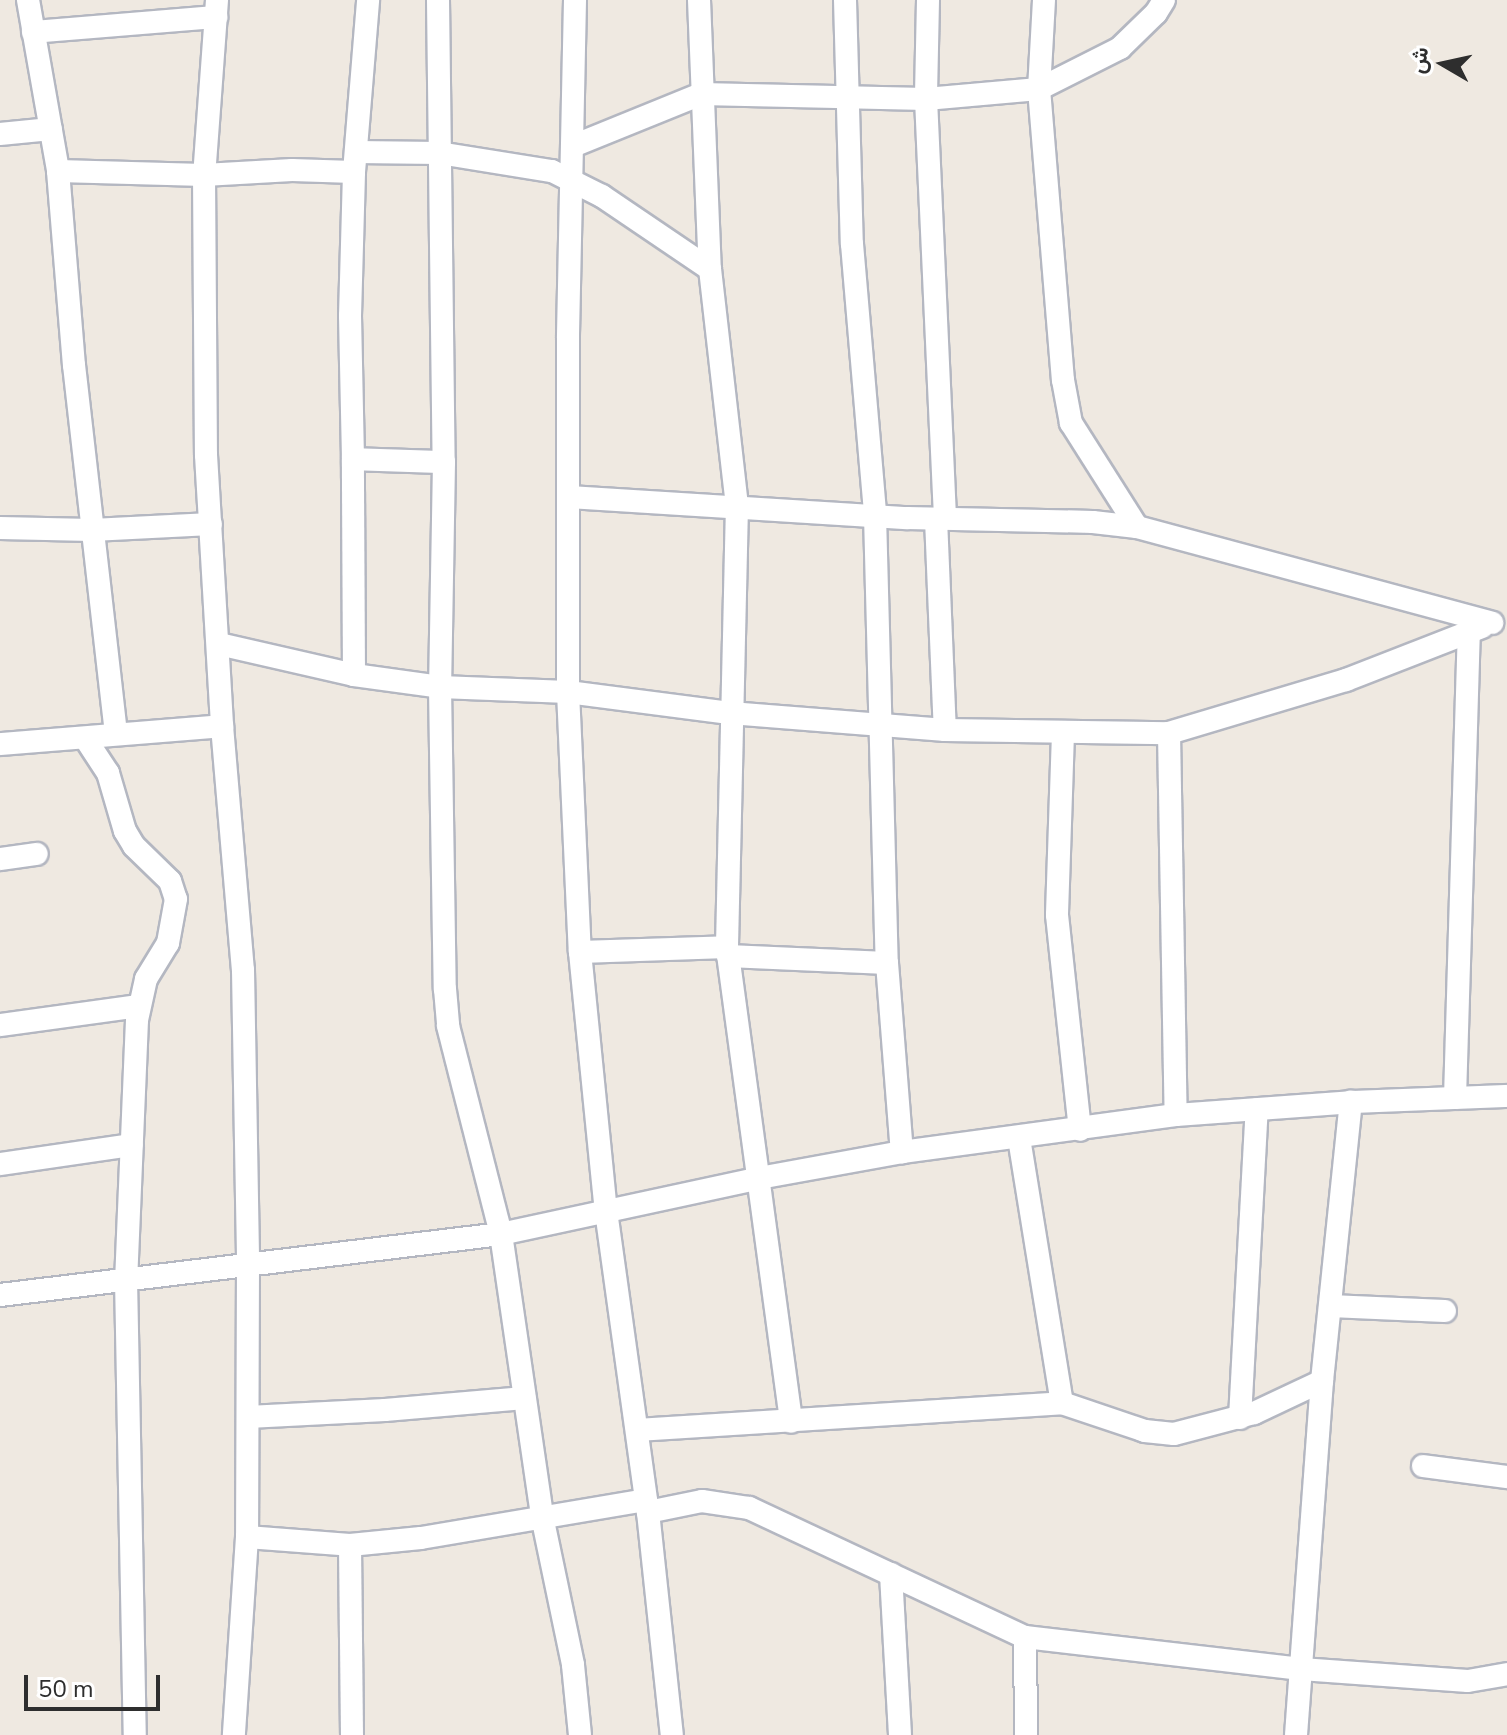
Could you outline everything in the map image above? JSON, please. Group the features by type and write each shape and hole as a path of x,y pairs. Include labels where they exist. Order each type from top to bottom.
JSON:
{"street":[{"path":"28,0 58,171 92,530 116,734"},
{"path":"354,675 350,316 355,162 368,0"},
{"path":"438,0 444,462 440,687 448,1026 501,1234 542,1516 573,1665 580,1735"},
{"path":"575,0 568,338 568,692 580,952 606,1211 647,1506 672,1735"},
{"path":"699,0 710,269 737,505 730,713 728,952 791,1422"},
{"path":"845,0 852,244 875,515 887,963 902,1152"},
{"path":"928,0 926,99 945,730"},
{"path":"1044,0 1039,89 1063,380 1071,423 1137,527"},
{"path":"573,146 701,94 926,99 1039,89 1120,48 1156,13 1164,0"},
{"path":"33,32 216,9 204,175 206,455 222,726 243,970 248,1264 247,1537 234,1735"},
{"path":"0,134 51,129"},
{"path":"58,171 204,175 292,170 439,153 526,165 573,180 710,269"},
{"path":"353,459 444,462"},
{"path":"569,497 941,519 1093,522 1137,527 1500,624"},
{"path":"0,528 92,530 211,524"},
{"path":"219,644 354,675 440,687 568,692 730,713 945,730 1169,733 1346,680 1469,632 1500,624"},
{"path":"1455,1098 1469,632"},
{"path":"0,744 222,726"},
{"path":"1063,733 1057,915 1080,1130"},
{"path":"1169,733 1176,1115"},
{"path":"85,738 108,773 125,831 134,846 170,881 176,899 168,943 146,979 139,1006 132,1145 126,1279 135,1735"},
{"path":"0,859 37,854"},
{"path":"580,952 728,952 887,963"},
{"path":"0,1025 139,1006"},
{"path":"0,1295 501,1234 759,1178 902,1152 1176,1115 1351,1102 1507,1096"},
{"path":"1296,1735 1322,1381 1351,1102"},
{"path":"1240,1418 1257,1109"},
{"path":"1019,1138 1062,1403"},
{"path":"0,1164 132,1145"},
{"path":"1330,1306 1445,1311"},
{"path":"637,1430 1062,1403 1145,1431 1174,1434 1240,1418 1322,1381"},
{"path":"248,1417 385,1410 524,1398"},
{"path":"1423,1466 1507,1477"},
{"path":"247,1537 350,1545 421,1538 542,1516 702,1501 749,1508 1025,1637 1301,1669 1468,1681 1507,1674"},
{"path":"350,1545 352,1735"},
{"path":"891,1574 900,1735"},
{"path":"1025,1637 1026,1735"}]}
